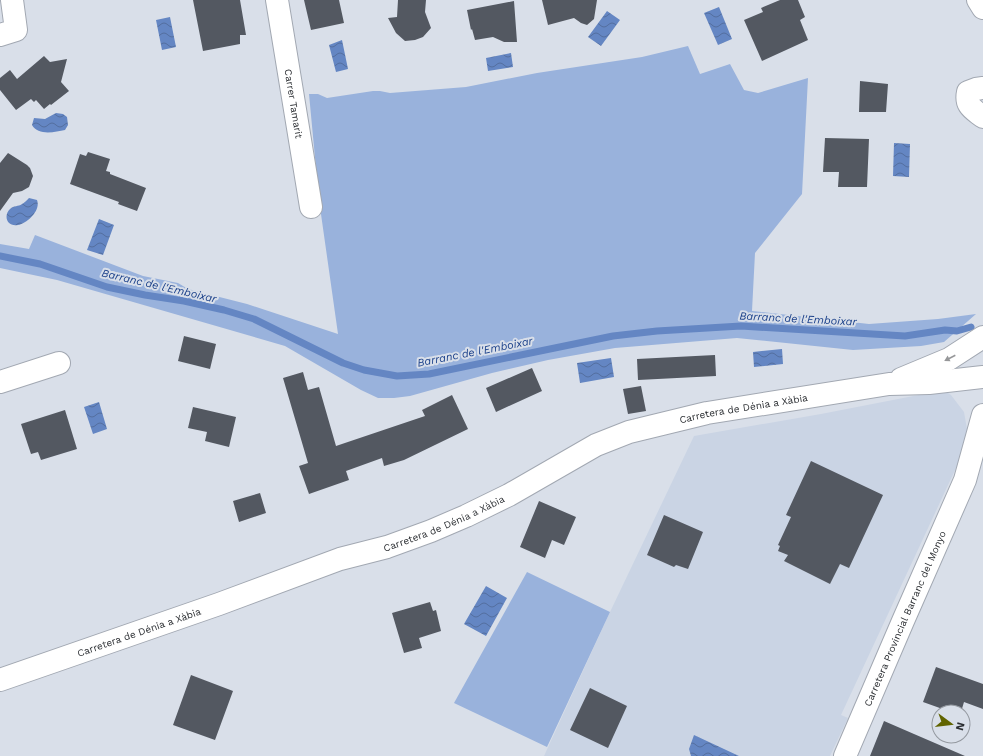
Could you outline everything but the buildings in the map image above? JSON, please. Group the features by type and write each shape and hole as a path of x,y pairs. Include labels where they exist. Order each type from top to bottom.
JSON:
{"street":[{"path":"0,35 16,30 12,0"},
{"name":"Carrer Tamarit","path":"277,0 311,207"},
{"path":"978,0 983,8"},
{"path":"983,88 968,92 967,100 970,106 983,117"},
{"name":"Carretera de Dénia a Xàbia","path":"889,384 949,359 983,337"},
{"path":"0,382 59,363"},
{"name":"Carretera de Dénia a Xàbia","path":"0,680 220,604 340,559 388,547 431,531 509,495 596,445 629,432 707,413 889,384 929,383 983,377"},
{"name":"Carretera Provincial Barranc del Monyo","path":"845,756 966,480 983,415"},
{"name":"Carretera Provincial Barranc del Monyo","path":"966,480 983,458"}],"shaded area":[{"path":"688,46 700,74 730,64 744,90 758,93 808,78 802,194 755,253 752,311 869,324 938,319 976,314 944,342 921,346 853,350 737,338 615,348 548,360 492,373 410,396 378,398 361,390 285,346 57,280 0,268 0,244 29,249 35,235 143,276 178,283 188,289 247,304 338,334 319,200 309,94 318,94 327,98 373,91 390,93 466,87 537,73 642,57"},
{"path":"945,391 951,395 964,412 967,429 962,455 841,715 848,718 830,756 544,756 610,612 694,436"},
{"path":"527,572 610,612 547,747 454,703"}],"water":[{"path":"719,7 732,39 718,45 704,13"},
{"path":"607,11 620,20 601,46 588,37"},
{"path":"170,17 176,47 162,50 156,20"},
{"path":"342,40 348,69 336,72 329,45"},
{"path":"511,53 513,67 488,71 486,58"},
{"path":"56,113 63,114 67,117 68,125 65,130 42,132 38,131 32,125 34,118 45,119"},
{"path":"894,143 910,144 909,177 893,176"},
{"path":"29,198 37,200 38,204 33,216 22,224 14,225 9,223 7,220 7,215 10,209 20,205"},
{"path":"99,219 114,225 103,255 87,250"},
{"path":"782,349 783,364 754,367 753,352"},
{"path":"611,358 614,377 580,383 577,363"},
{"path":"99,402 107,429 93,434 84,407"},
{"path":"486,586 507,598 486,636 464,624"},
{"path":"694,735 739,756 691,756 689,749"}],"waterway":[{"name":"Barranc de l'Emboixar","path":"0,256 40,264 107,287 184,301 224,310 254,319 343,363 364,370 397,376 429,374 613,336 657,331 741,326 905,336 945,330 957,331 971,327"}]}
